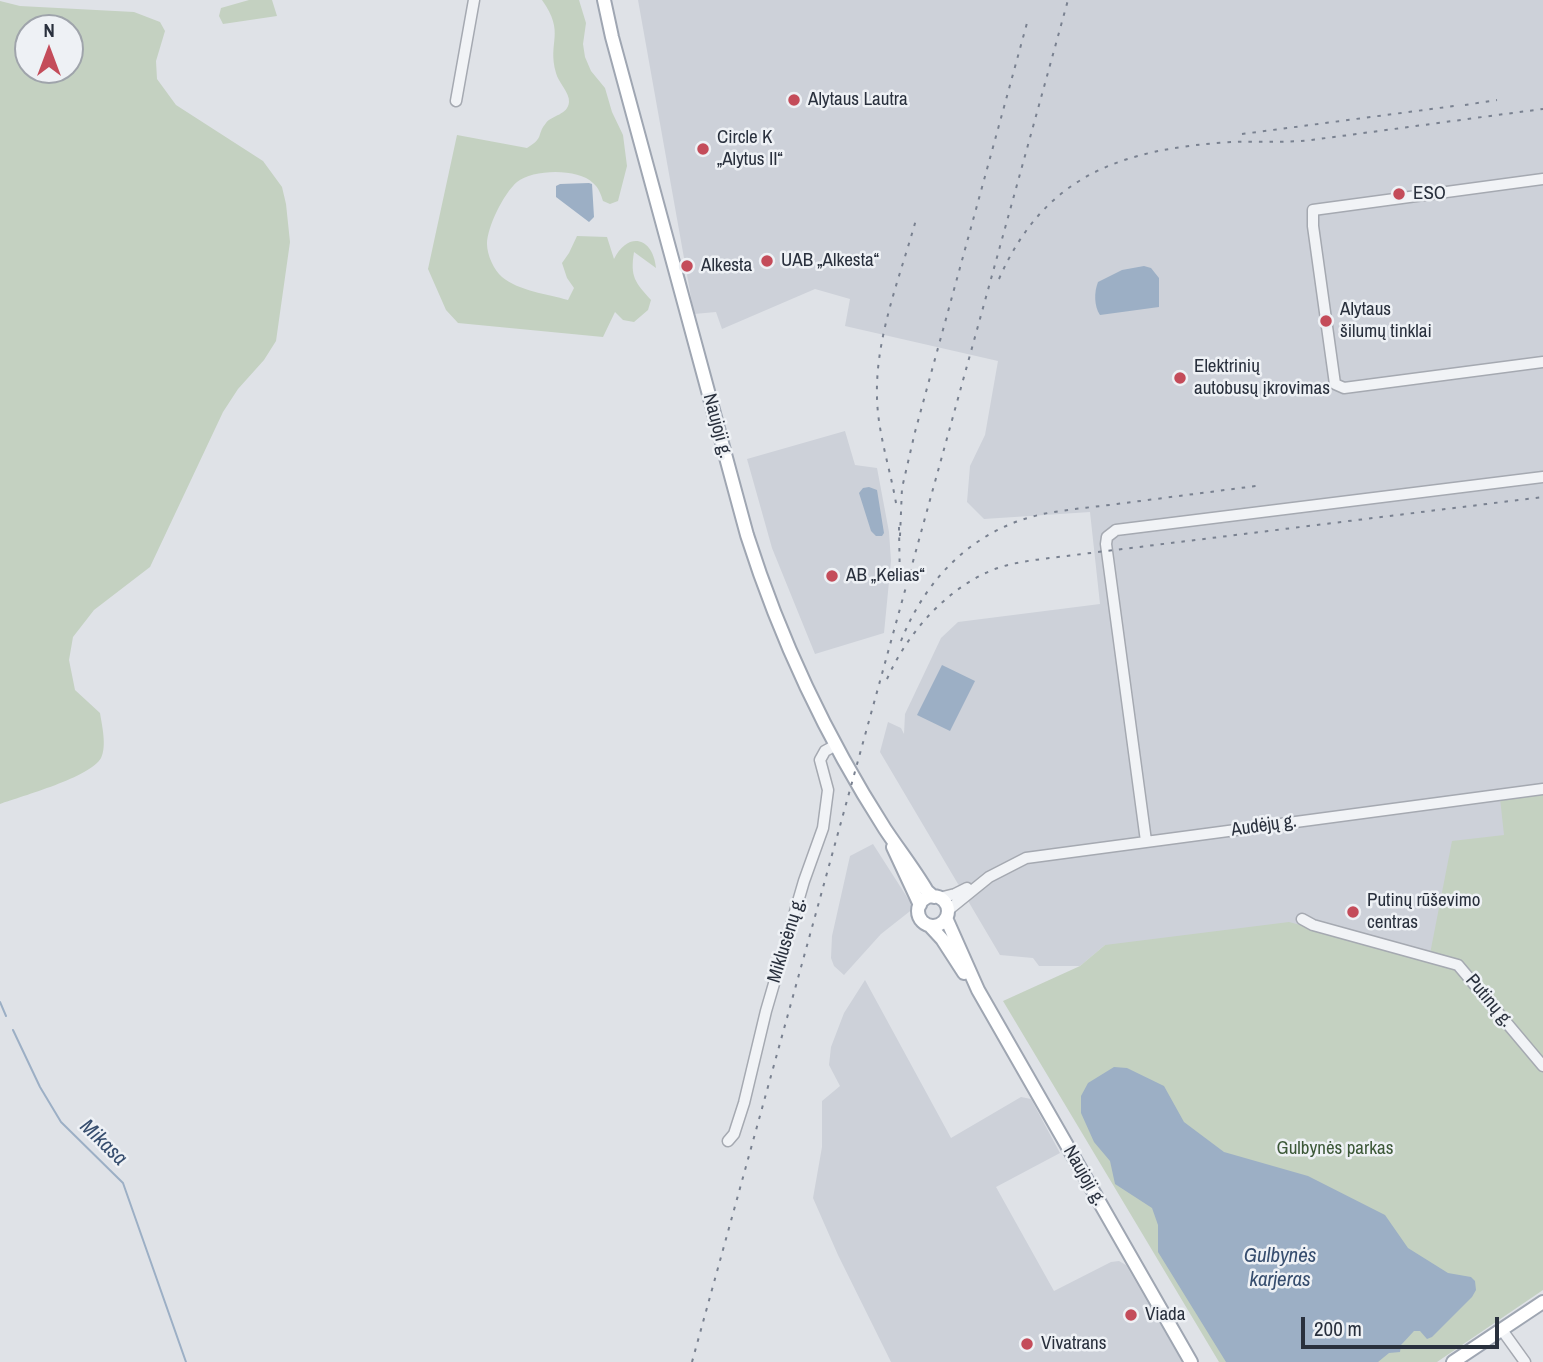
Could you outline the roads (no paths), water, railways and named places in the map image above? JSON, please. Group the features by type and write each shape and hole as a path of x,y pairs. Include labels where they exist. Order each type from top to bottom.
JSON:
{"main road":[{"name":"Naujoji g.","path":"604,0 747,535 772,609 792,659 836,745 887,831 927,891 937,897"},
{"name":"Naujoji g.","path":"887,831 920,905"},
{"path":"937,897 945,903 947,914 940,925 930,926 919,918 920,905 926,898 937,897"},
{"name":"Naujoji g.","path":"947,914 978,990 1191,1362"},
{"name":"Naujoji g.","path":"930,926 978,990"},
{"path":"1453,1362 1543,1302"}],"street":[{"path":"456,101 474,0"},
{"path":"1543,179 1313,210 1313,226 1335,384 1344,388 1543,362"},
{"path":"1146,841 1107,537 1116,530 1543,477"},
{"name":"Miklusėnų g.","path":"728,1141 734,1134 741,1113 766,1011 804,881 823,828 828,790 820,760 825,751 836,745"},
{"name":"Audėjų g.","path":"937,897 955,894 1027,858 1543,789"},
{"name":"Audėjų g.","path":"947,914 989,877"},
{"name":"Putinų g.","path":"1302,919 1313,925 1458,965 1543,1066"},
{"path":"1502,1330 1525,1362"}],"water":[{"path":"592,184 594,217 589,222 556,197 556,186"},
{"path":"1144,266 1151,268 1159,278 1159,307 1100,315 1095,299 1098,282 1122,270"},
{"path":"863,488 877,490 884,533 882,536 876,536 871,531 859,493"},
{"path":"942,665 975,681 950,731 917,715"},
{"name":"Gulbynės karjeras","path":"1114,1067 1127,1068 1164,1086 1184,1122 1224,1152 1308,1176 1385,1215 1408,1248 1448,1273 1471,1277 1475,1281 1476,1290 1472,1297 1432,1337 1427,1339 1420,1331 1414,1331 1401,1345 1400,1352 1389,1353 1378,1362 1226,1362 1158,1252 1158,1225 1152,1208 1115,1184 1110,1161 1094,1142 1081,1113 1081,1096 1088,1083"}],"waterway":[{"name":"Mikasa","path":"0,1002 6,1016"},
{"name":"Mikasa","path":"13,1030 40,1087 61,1122 123,1183 186,1362"}],"railway":[{"path":"692,1362 1068,0"},
{"path":"900,536 902,488 915,432 1027,23"},
{"path":"1465,105 1497,100"},
{"path":"1242,134 1454,106"},
{"path":"999,279 1018,243 1039,214 1064,191 1092,174 1122,161 1192,146 1311,140 1543,109"},
{"path":"896,503 880,425 877,375 885,329 917,216"},
{"path":"901,641 912,617 940,575 958,557 999,529 1048,513 1256,486"},
{"path":"887,679 916,630 942,602 973,580 1006,565 1543,497"},
{"path":"899,527 900,587"}],"place":[{"name":"Alytaus Lautra","path":"794,100"},
{"name":"Circle K „Alytus II“","path":"703,149"},
{"name":"ESO","path":"1399,194"},
{"name":"UAB „Alkesta“","path":"767,261"},
{"name":"Alkesta","path":"687,266"},
{"name":"Alytaus šilumų tinklai","path":"1326,321"},
{"name":"Elektrinių autobusų įkrovimas","path":"1180,378"},
{"name":"AB „Kelias“","path":"832,576"},
{"name":"Putinų rūševimo centras","path":"1353,912"},
{"name":"Viada","path":"1131,1315"},
{"name":"Vivatrans","path":"1027,1344"}],"park label":[{"name":"Gulbynės parkas","path":"1335,1149"}]}
